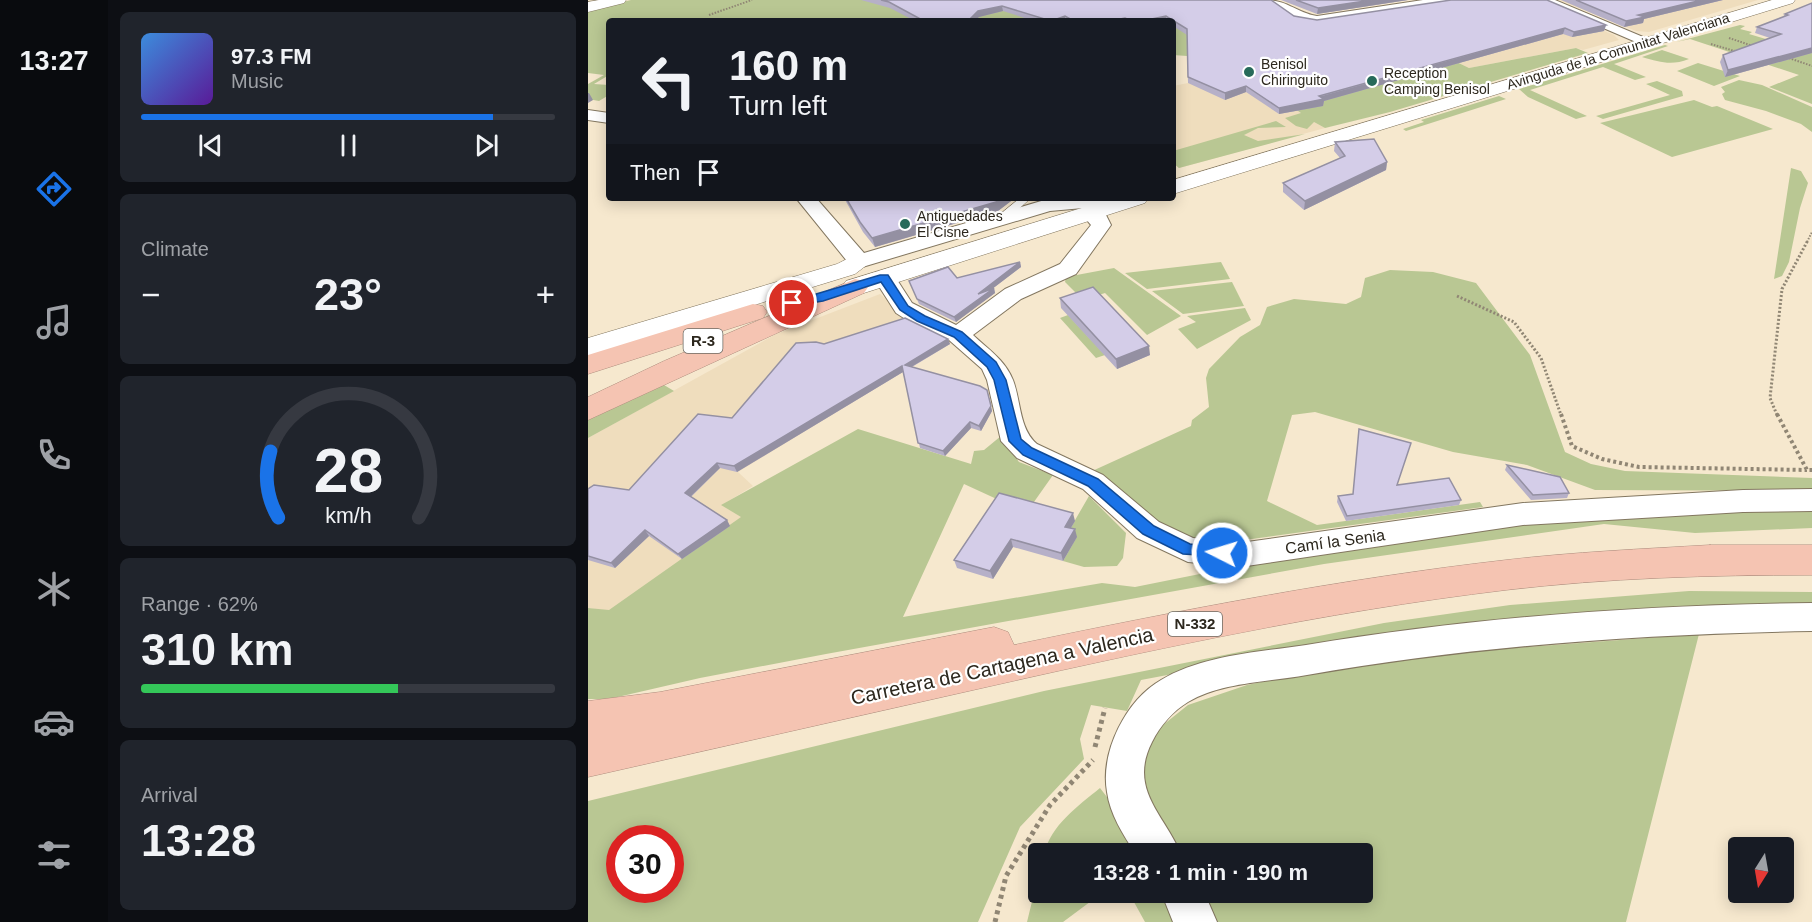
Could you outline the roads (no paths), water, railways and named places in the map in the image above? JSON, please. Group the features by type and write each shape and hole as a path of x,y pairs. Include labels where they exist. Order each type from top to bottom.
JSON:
{"highway":[{"name":"R-3","path":"588,386 819,298 857,274"},
{"path":"588,410 674,366 809,309 857,274"},
{"path":"588,365 746,314 819,298"},
{"name":"Carretera de Cartagena a Valencia","path":"588,756 1112,641 1287,606 1494,576 1572,569 1666,563 1812,560"},
{"path":"588,721 660,712 1100,622 1206,609 1287,606"}],"main road":[{"path":"588,7 619,0"},
{"name":"Avinguda de la Comunitat Valenciana","path":"1176,186 1788,0"},
{"path":"588,347 825,275 857,274 884,277 1084,204 1110,201"}],"street":[{"path":"1271,0 1300,17 1317,20 1449,0"},
{"path":"1544,0 1648,42"},
{"path":"588,115 606,118"},
{"path":"808,201 857,274 1002,218 1048,206 1104,201"},
{"path":"958,335 1013,294 1068,269 1101,225 1099,219 1084,204"},
{"name":"Camí la Senia","path":"884,277 904,308 921,319 958,335 992,365 1000,380 1015,441 1027,451 1093,482 1148,530 1188,550 1240,555 1523,514 1743,501 1812,500"},
{"path":"1153,843 1131,807 1124,779 1135,730 1164,697 1204,679 1361,650 1537,628 1710,618 1812,617"},
{"path":"1187,903 1195,922"}],"lane":[{"path":"1002,218 1022,201"}],"place":[{"name":"Benisol Chiringuito","path":"1249,72"},
{"name":"Reception Camping Benisol","path":"1372,81"},
{"name":"Antiguedades El Cisne","path":"905,224"}]}
